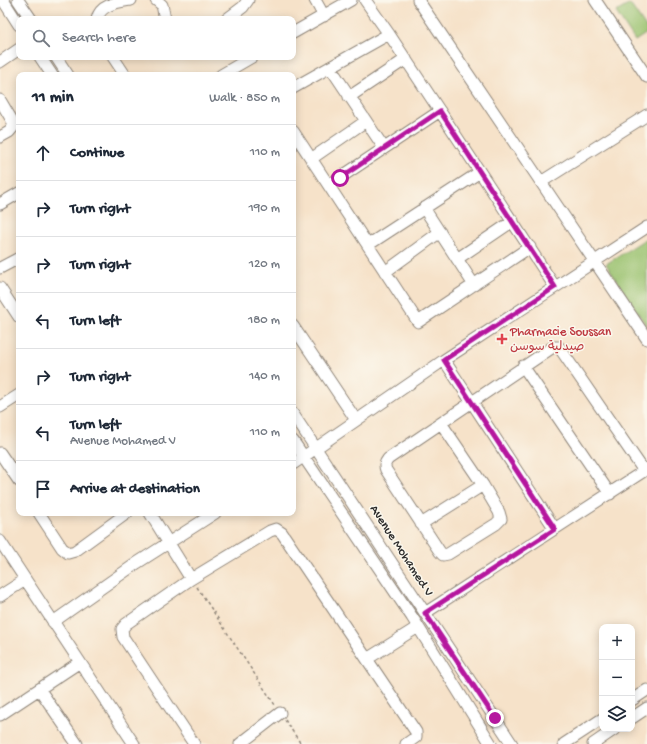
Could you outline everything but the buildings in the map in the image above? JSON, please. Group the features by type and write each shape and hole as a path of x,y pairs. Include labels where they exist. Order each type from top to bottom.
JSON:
{"street":[{"path":"3,0 16,20"},
{"path":"18,0 28,16"},
{"path":"98,16 103,9 110,4 131,0"},
{"path":"156,0 162,5 164,16"},
{"path":"231,16 243,7 248,0"},
{"path":"315,0 324,16"},
{"path":"296,31 352,0"},
{"path":"365,0 406,59 555,287"},
{"path":"418,0 594,261 617,292 647,339"},
{"path":"595,0 647,77"},
{"path":"296,86 389,34"},
{"path":"0,62 16,52"},
{"path":"349,97 406,59"},
{"path":"42,60 50,72"},
{"path":"58,60 66,72"},
{"path":"115,60 123,72"},
{"path":"226,72 247,60"},
{"path":"330,68 384,148"},
{"path":"0,100 14,122 14,126 9,132 0,137"},
{"path":"329,186 440,111"},
{"path":"541,182 647,115"},
{"path":"311,159 366,121"},
{"path":"296,136 418,322 530,247"},
{"path":"368,245 480,172"},
{"path":"0,204 16,195"},
{"path":"424,208 474,285"},
{"path":"457,259 513,221"},
{"path":"296,462 444,360 647,227"},
{"path":"385,272 440,232"},
{"path":"0,268 16,260"},
{"path":"0,288 16,312"},
{"path":"296,330 356,420"},
{"path":"425,613 645,470 558,348 553,347 523,366 388,459 385,464 386,470 443,555 448,554 484,532 496,524 501,518 483,485 441,423"},
{"path":"444,360 555,529"},
{"path":"523,366 610,494"},
{"path":"0,407 16,397"},
{"name":"Avenue Mohamed V","path":"296,419 512,744"},
{"path":"296,445 418,627 491,744"},
{"path":"0,453 16,477"},
{"path":"421,524 483,485"},
{"path":"42,516 62,548 68,553 75,551 124,516"},
{"path":"152,516 191,579"},
{"path":"53,622 169,542 210,516"},
{"path":"194,744 123,637 122,629 126,624 191,579 270,531 276,529 279,530 416,732 416,737 406,744"},
{"path":"0,541 134,744"},
{"path":"0,596 25,580"},
{"path":"367,659 418,627"},
{"path":"0,715 40,690 80,662"},
{"path":"40,690 72,742"},
{"path":"635,698 647,690"},
{"path":"635,716 647,708"},
{"path":"240,744 280,712"},
{"path":"564,744 599,721"},
{"path":"593,744 611,732"}],"path":[{"path":"191,579 301,744"}],"green space":[{"path":"630,4 647,29 647,33 635,41 616,12"},
{"path":"647,238 647,327 606,264"}],"place":[{"name":"Pharmacie Soussan صيدلية سوسن","path":"502,339"}],"route":[{"path":"340,178 440,111 555,287 444,360 555,529 425,613 495,718"}]}
